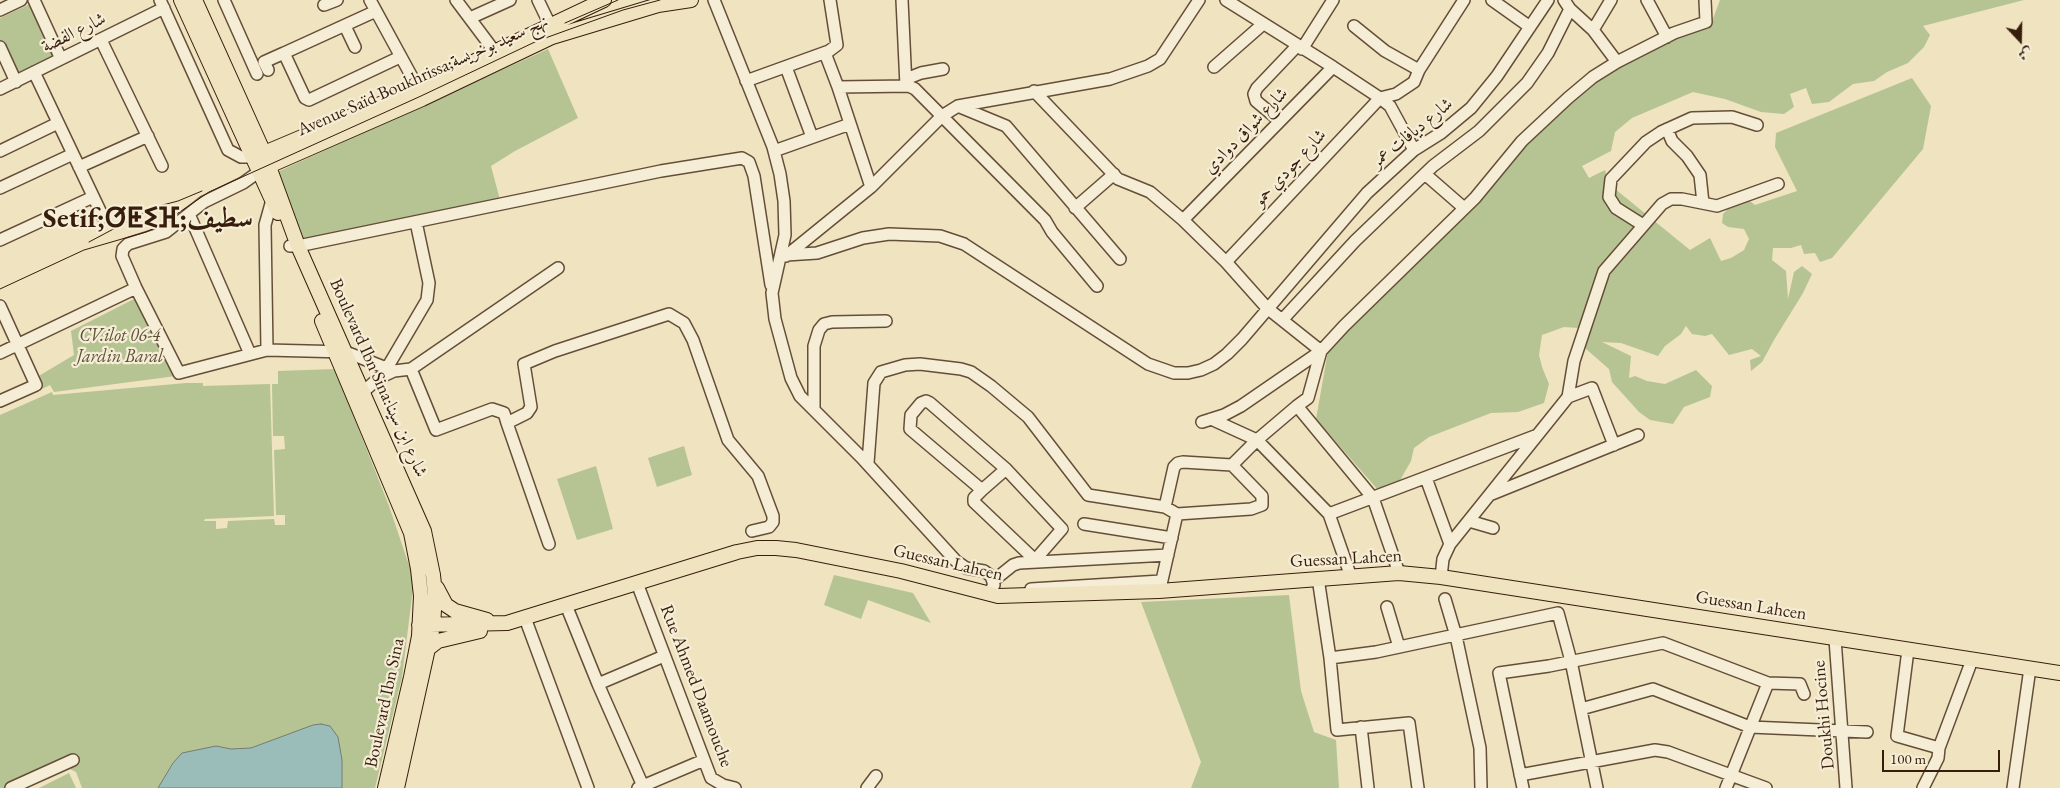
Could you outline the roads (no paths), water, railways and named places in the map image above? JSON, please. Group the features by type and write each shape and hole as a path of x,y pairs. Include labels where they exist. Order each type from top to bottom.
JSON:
{"main road":[{"name":"Boulevard Ibn Sina:شارع ابن سينا","path":"181,0 262,162 272,200 294,246"},
{"name":"Boulevard Ibn Sina:شارع ابن سينا","path":"195,0 338,350 364,392 419,518 430,559 434,582 426,626 429,648 396,788"},
{"name":"Avenue Saïd Boukhrissa;نهج سعيد بوخريسة","path":"262,162 422,99 552,37 658,5 691,0"},
{"name":"Avenue Saïd Boukhrissa;نهج سعيد بوخريسة","path":"262,162 598,1"},
{"path":"338,350 411,533 426,626 507,623"},
{"name":"Guessan Lahcen","path":"507,623 737,552 757,548 776,548 796,550 991,587 1003,596 1351,577 1399,572 2060,673"},
{"path":"434,582 446,605 455,611 472,617 507,623"},
{"path":"429,648 438,641 507,623"},
{"name":"Boulevard Ibn Sina","path":"385,788 411,677 426,626"}],"street":[{"path":"0,10 22,0"},
{"path":"34,0 61,59"},
{"path":"324,5 337,0"},
{"path":"370,0 418,88"},
{"path":"456,0 495,52"},
{"path":"470,18 510,0"},
{"path":"538,0 550,24"},
{"path":"714,0 774,151 780,174 784,201 785,235 782,259 772,293"},
{"path":"746,81 825,53 837,46 830,0"},
{"path":"902,0 906,83"},
{"path":"782,259 871,187 942,116 958,106 1110,79 1148,66 1160,59 1199,0"},
{"path":"1226,0 1380,98 1390,106 1414,150"},
{"path":"1280,121 1256,101 1254,94 1257,88 1300,47 1334,0"},
{"path":"1380,98 1396,94 1414,82 1419,70 1464,0"},
{"path":"1492,0 1504,4 1530,27"},
{"name":"شارع ديافات عمر","path":"782,259 817,253 863,238 889,234 940,236 964,244 1148,364 1174,373 1188,373 1201,370 1214,364 1242,339 1367,194 1414,150 1441,133 1471,108 1497,76 1548,0"},
{"path":"1594,30 1611,0"},
{"path":"1647,0 1667,37"},
{"path":"1351,577 1329,514 1258,440 1207,420 1224,416 1242,406 1321,351 1464,208 1499,170 1522,141 1568,98 1593,77 1618,62 1667,37 1706,22 1705,0"},
{"path":"228,1 263,69 284,53 376,11"},
{"path":"162,4 228,150 240,157 262,162 243,183 204,202 166,232 128,244 123,249 122,256 136,288 178,373 267,350 338,350 391,369 412,370 558,268"},
{"name":"شارع الفضة","path":"0,89 101,40 162,4"},
{"path":"1283,320 1355,241 1426,174 1479,131 1527,83 1548,53 1567,4 1594,30 1618,62"},
{"path":"1214,67 1263,24"},
{"path":"345,26 355,47"},
{"path":"1354,26 1384,51 1419,70"},
{"path":"101,40 162,166"},
{"path":"0,47 16,82"},
{"path":"284,53 298,90 309,100 400,57"},
{"path":"825,53 871,187"},
{"path":"786,67 812,137"},
{"name":"شارع شواق دوادي","path":"1183,220 1334,67"},
{"path":"838,87 906,83 921,73 943,69"},
{"path":"34,72 102,217"},
{"path":"906,83 915,89 1045,220 1052,232 1097,286"},
{"path":"1034,91 1118,179 1150,192 1183,220 1226,262 1268,308 1321,351"},
{"name":"شارع جودي حمو","path":"1226,262 1380,98"},
{"path":"958,106 1006,126 1120,259"},
{"path":"1643,226 1616,208 1609,197 1611,179 1646,142 1667,129 1692,118 1716,116 1757,125"},
{"path":"0,151 58,123"},
{"path":"774,151 850,124"},
{"path":"1667,129 1676,148 1687,156 1700,175 1702,203"},
{"path":"79,167 148,136"},
{"path":"0,188 73,154"},
{"path":"294,246 661,171 742,158 748,162 754,176 760,204 774,319 791,378 800,396 868,463 956,561 966,568 984,571 991,576 991,587"},
{"path":"1075,208 1114,174"},
{"path":"1426,174 1464,208"},
{"path":"1568,397 1574,361 1600,279 1613,259 1662,204 1671,199 1682,199 1718,206 1778,184"},
{"path":"0,240 93,197"},
{"path":"267,350 265,225 272,200"},
{"path":"189,214 250,354"},
{"path":"364,392 391,369 427,300 429,283 416,222"},
{"path":"0,353 136,288"},
{"path":"0,306 36,385 0,401"},
{"path":"507,423 527,413 531,407 524,364 555,351 670,314 684,324 693,340 728,440 758,476 773,516 773,522 769,527 752,531"},
{"path":"814,410 814,346 819,330 824,324 832,322 886,321"},
{"path":"1232,465 1296,406 1308,398 1321,351"},
{"path":"868,463 874,383 881,372 905,365 920,364 961,369 971,372 985,382 1028,417 1088,494 1165,507 1177,514 1251,509 1262,505 1262,496 1232,465 1178,463 1174,467 1165,507"},
{"path":"412,370 436,430 492,409 504,413 509,434 549,544"},
{"path":"1441,577 1443,558 1450,544 1568,397 1592,388 1614,445"},
{"path":"982,490 910,429 911,415 921,403 926,400 930,403 1006,469 1062,529 1035,561"},
{"path":"1296,406 1373,498 1399,572"},
{"path":"1329,514 1536,435"},
{"path":"1490,494 1638,435"},
{"path":"1006,469 974,498 976,505 1035,561"},
{"path":"1426,478 1450,544"},
{"path":"1160,586 1177,514"},
{"path":"1469,521 1494,528"},
{"path":"1084,524 1172,538"},
{"path":"991,587 1013,565 1035,561 1168,555"},
{"path":"1318,578 1330,658 1337,730 1409,723 1418,788"},
{"name":"Rue Ahmed Daamouche","path":"637,583 713,783 735,788"},
{"path":"1444,599 1456,636 1480,748 1481,788"},
{"path":"566,605 641,787 704,760"},
{"path":"1387,607 1399,647"},
{"path":"1330,658 1456,636 1558,613 1571,661 1597,788"},
{"path":"525,618 588,788"},
{"name":"Doukhi Hocine","path":"1835,638 1846,788"},
{"path":"1523,788 1499,673 1663,643 1768,683 1800,684 1804,694"},
{"path":"1908,650 1897,736 1939,748"},
{"path":"598,684 664,656"},
{"path":"1923,788 1938,758 1939,748 1972,660"},
{"path":"2013,788 2030,668"},
{"path":"1726,788 1768,683"},
{"path":"1580,709 1653,689 1750,728 1866,732"},
{"path":"1361,727 1368,788"},
{"path":"1520,775 1655,750 1668,752 1766,788"},
{"path":"11,788 73,760"},
{"path":"867,788 876,776"}],"water":[{"path":"313,725 330,726 338,737 342,760 342,788 158,788 173,763 182,753 216,746 231,749 251,748"}],"tram line":[{"path":"565,23 618,0"},
{"path":"0,289 84,250 146,232 159,226 209,192 537,41 623,10 660,0"},
{"path":"89,242 155,207 178,201 202,191"}],"district":[{"name":"Setif;ⵚⵟⵉⴼ;سطيف","path":"148,219"}],"park label":[{"name":"CV.ilot 06-4 Jardin Baral","path":"120,346"}]}
